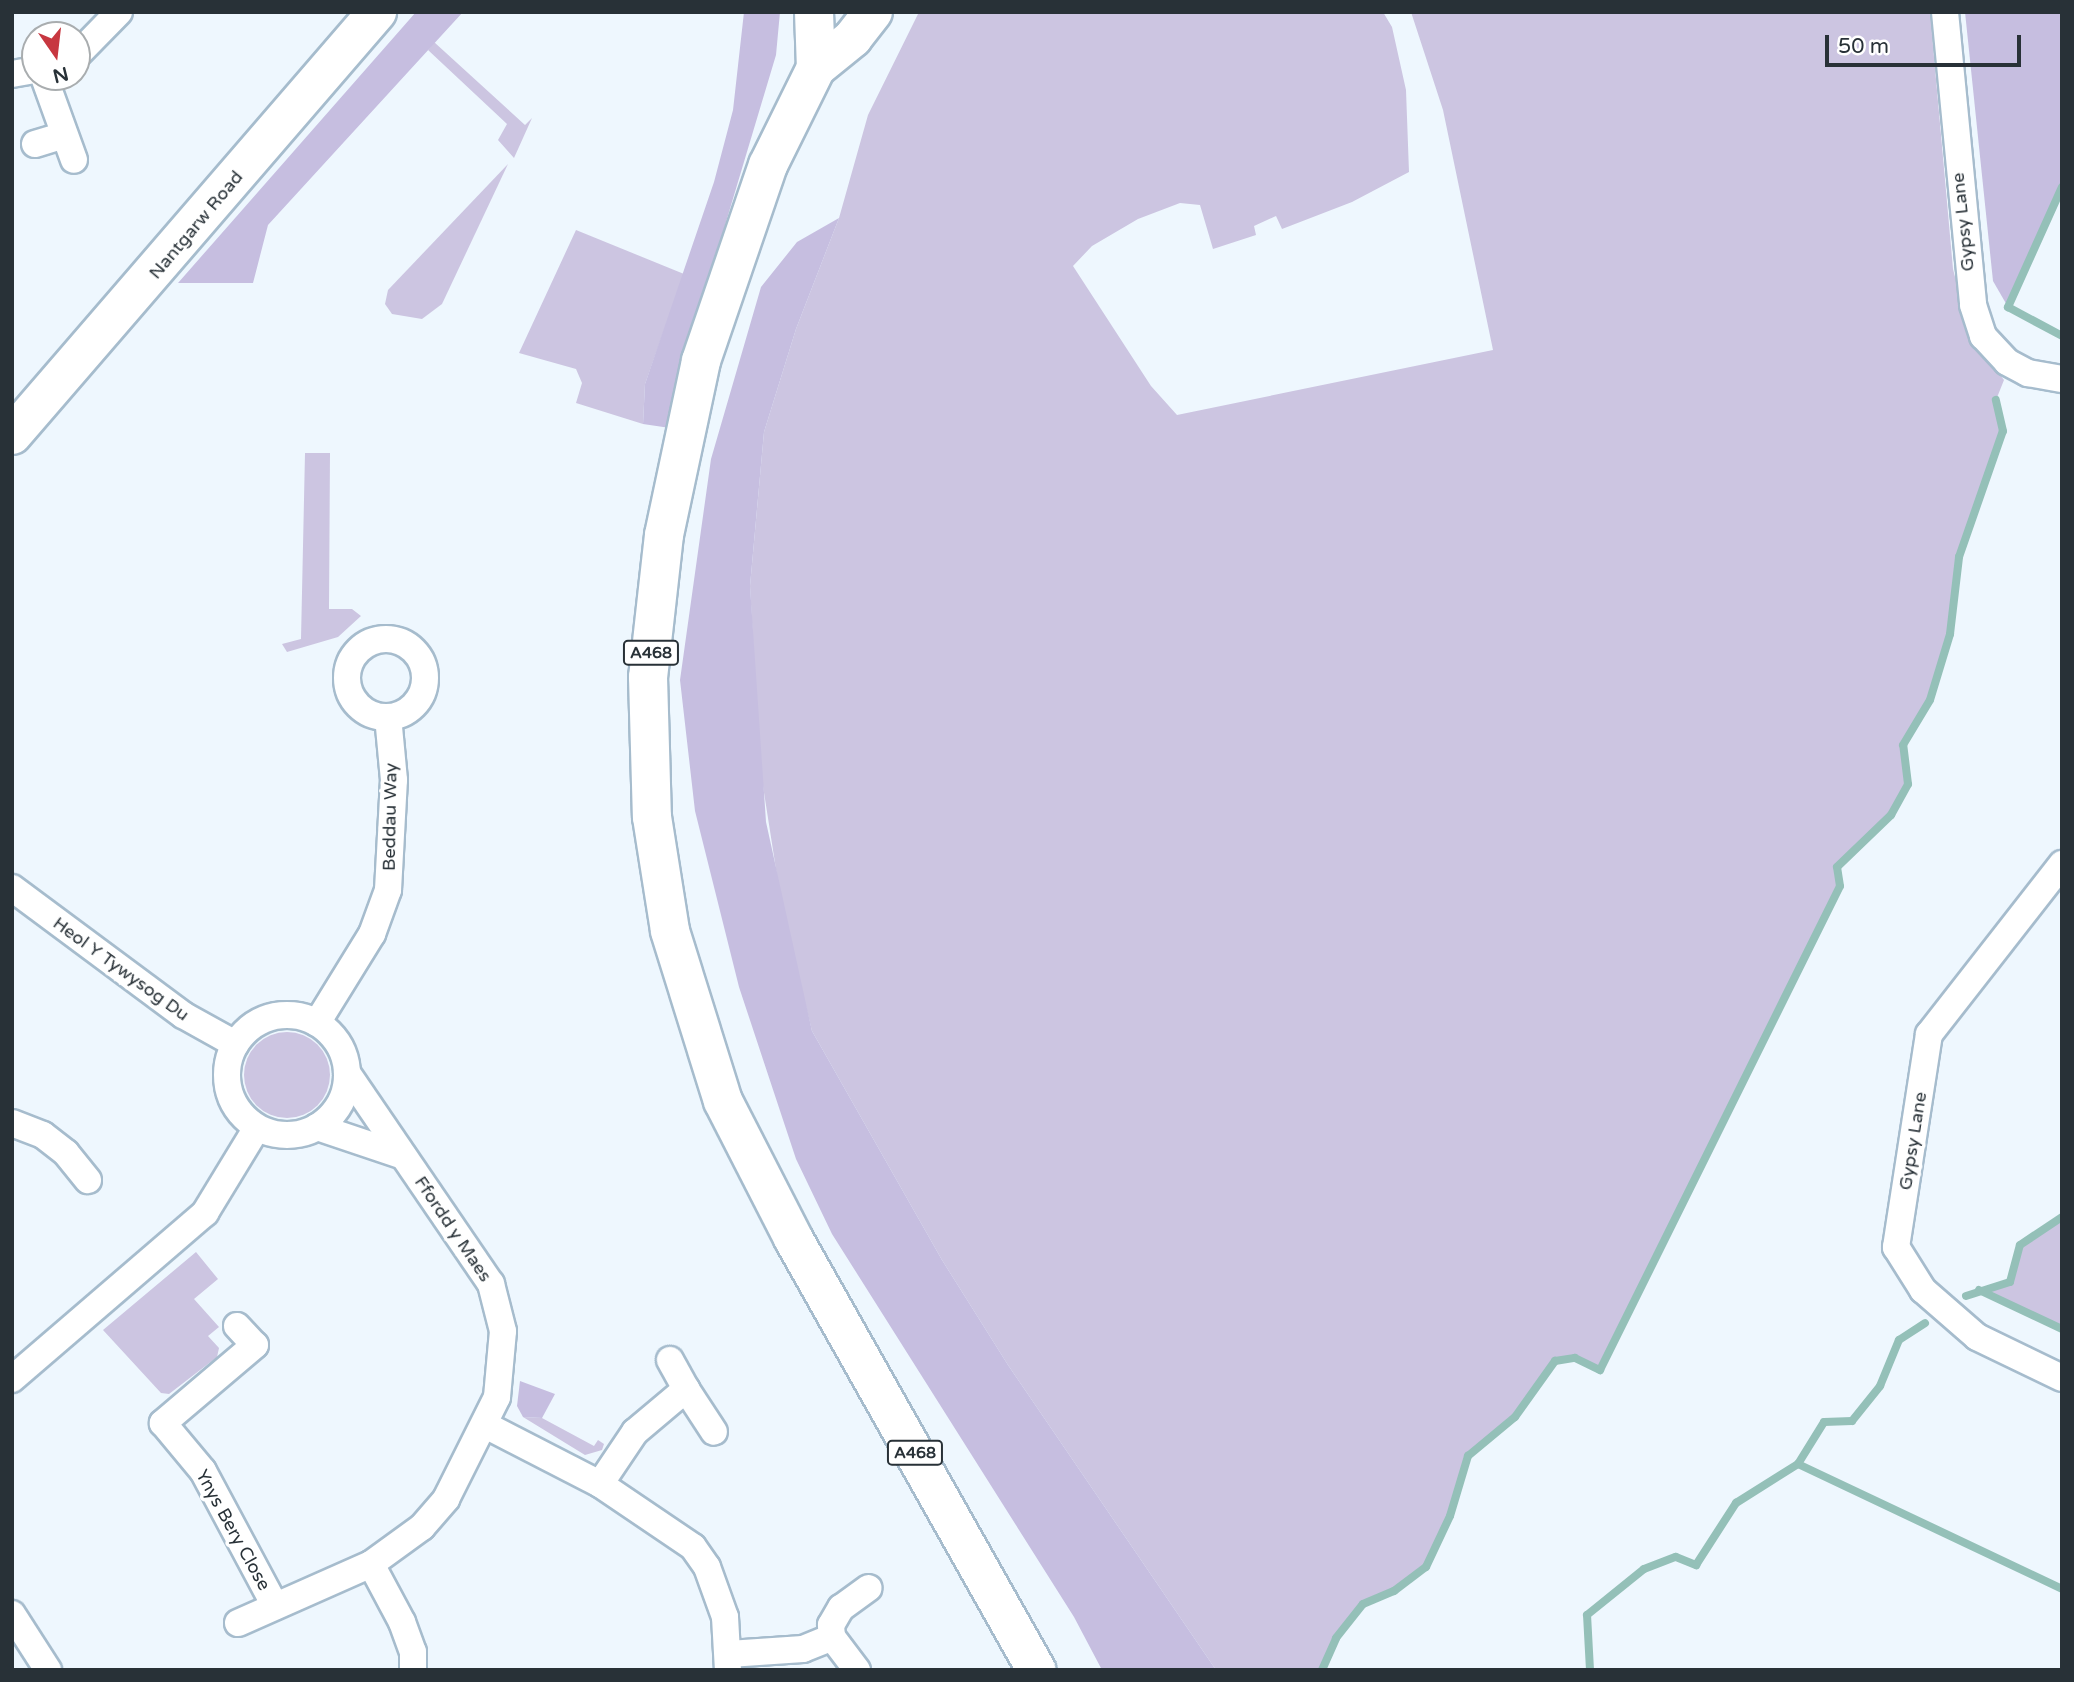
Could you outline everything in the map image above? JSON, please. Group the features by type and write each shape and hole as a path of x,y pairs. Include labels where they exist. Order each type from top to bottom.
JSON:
{"main road":[{"name":"Nantgarw Road","path":"12,435 377,12"},
{"name":"A468","path":"814,12 816,68"},
{"name":"A468","path":"873,12 853,38 816,68 768,165 698,374 664,535 648,677 652,817 670,931 723,1101 793,1238 1036,1670"}],"street":[{"path":"91,41 119,12"},
{"name":"Gypsy Lane","path":"1945,12 1973,305 1983,336 2007,362 2028,373 2062,379"},
{"path":"48,91 62,136 74,160"},
{"path":"35,144 62,136"},
{"name":"Beddau Way","path":"317,1023 372,934 388,890 394,780 388,717"},
{"name":"Gypsy Lane","path":"2062,864 1929,1034 1896,1247 1923,1290 1977,1337 2062,1378"},
{"name":"Heol Y Tywysog Du","path":"12,888 183,1016 235,1044"},
{"path":"317,1127 342,1100 347,1073 335,1038 317,1023 281,1015 260,1020 235,1044 228,1060 228,1089 241,1115 256,1129 283,1135 317,1127 403,1156"},
{"name":"Ffordd y Maes","path":"347,1073 481,1267 498,1306 503,1331 503,1371 487,1426"},
{"path":"12,1123 43,1136 66,1153 88,1180"},
{"path":"12,1379 205,1213 256,1129"},
{"name":"Ynys Bery Close","path":"237,1326 255,1345 155,1414 215,1490 275,1606"},
{"path":"670,1360 714,1432"},
{"path":"600,1484 635,1432 686,1390"},
{"path":"487,1426 600,1484 693,1547 717,1589 728,1662 803,1649 832,1637"},
{"name":"Ynys Bery Close","path":"238,1623 371,1564 422,1527 446,1499 487,1426"},
{"path":"371,1564 402,1622 413,1652 413,1670"},
{"path":"857,1670 832,1637 831,1625 841,1608 869,1588"},
{"path":"12,1614 48,1670"}],"shaded area":[{"path":"416,12 463,12 268,225 253,283 178,283"},
{"path":"744,12 780,12 776,55 676,389 670,428 643,424 645,384 714,182 733,110"},
{"path":"919,12 1383,12 1392,27 1406,90 1409,172 1352,202 1282,229 1276,216 1254,226 1256,235 1213,249 1200,205 1180,203 1138,219 1092,246 1073,266 1151,386 1177,415 1493,350 1443,110 1411,12 1930,12 1953,269 1970,336 2004,380 1996,400 2003,431 1959,557 1950,634 1930,700 1903,745 1908,784 1891,815 1837,867 1840,886 1600,1370 1575,1358 1555,1361 1515,1417 1468,1456 1450,1516 1426,1567 1394,1591 1362,1604 1336,1638 1322,1670 1216,1670 1008,1365 942,1260 812,1031 783,914 760,767 750,586 764,432 796,329 839,218 868,115"},
{"path":"1965,12 2062,12 2062,187 2008,307 1993,281"},
{"path":"434,42 525,125 532,118 514,158 498,140 507,124 428,50"},
{"path":"508,164 442,304 422,319 392,314 385,304 388,290"},
{"path":"839,218 796,329 764,432 750,586 766,822 812,1031 942,1260 1008,1365 1216,1670 1102,1670 1074,1617 832,1234 796,1159 739,987 695,811 680,680 711,459 761,287 797,242"},
{"path":"576,230 684,274 645,384 643,424 576,403 582,383 576,369 519,353"},
{"path":"305,453 330,453 329,609 352,609 361,616 338,637 287,652 282,644 301,639"},
{"path":"287,1032 311,1039 323,1051 330,1075 323,1099 311,1111 287,1118 263,1111 251,1099 244,1075 251,1051 263,1039"},
{"path":"2062,1217 2062,1329 1978,1289 2010,1282 2020,1245"},
{"path":"196,1252 218,1279 194,1299 219,1327 208,1336 219,1348 217,1357 169,1394 161,1393 103,1330"},
{"path":"520,1381 555,1394 542,1418 523,1417 517,1406"},
{"path":"523,1417 542,1418 594,1446 598,1440 604,1444 602,1450 585,1455"}],"waterway":[{"path":"2062,187 2008,307 2062,336"},
{"path":"1322,1670 1336,1638 1363,1604 1394,1591 1426,1567 1450,1516 1468,1456 1515,1417 1555,1361 1575,1358 1600,1370 1840,886 1837,867 1891,815 1908,784 1903,745 1930,700 1950,634 1959,557 2003,431 1996,400"},
{"path":"1966,1296 2010,1282 2020,1245 2062,1217"},
{"path":"1979,1290 2062,1329"},
{"path":"1590,1670 1587,1615 1644,1569 1676,1557 1696,1565 1736,1503 1798,1464 1824,1422 1852,1421 1880,1386 1899,1340 1925,1323"},
{"path":"1798,1464 2062,1589"}]}
